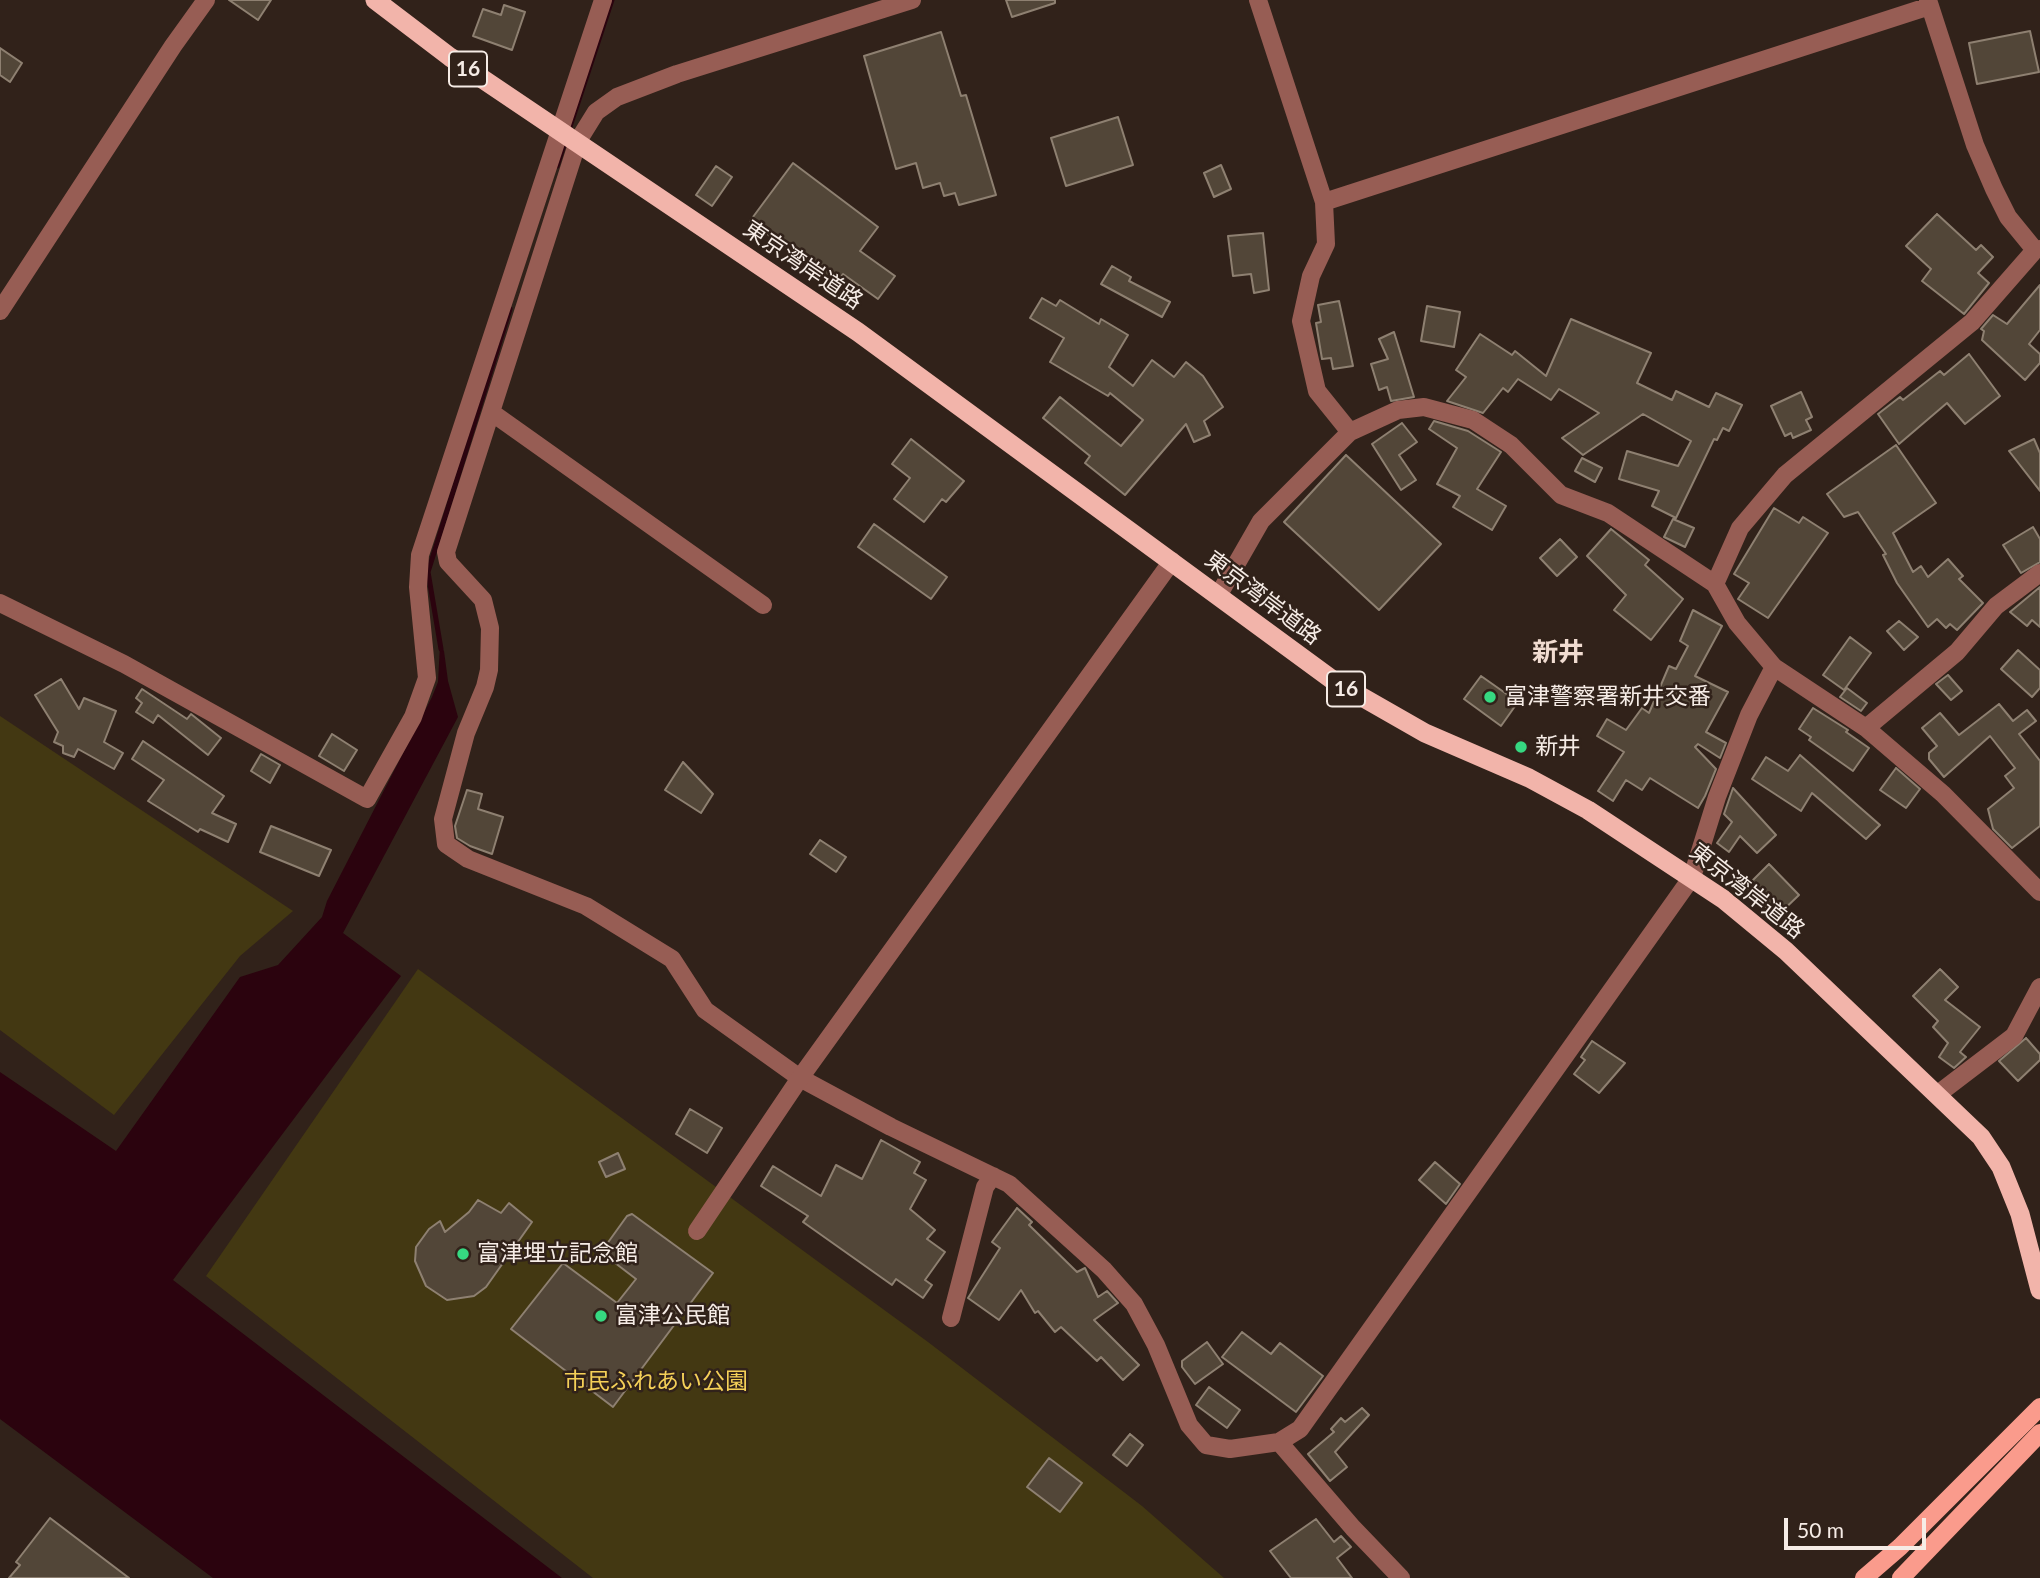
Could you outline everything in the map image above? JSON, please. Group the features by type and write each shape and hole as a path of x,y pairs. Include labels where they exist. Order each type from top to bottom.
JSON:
{"highway":[{"name":"東京湾岸道路","path":"375,0 414,32 858,331 1334,681 1378,709 1529,778 1588,810 1692,877 1786,951 1981,1137 2001,1167 2020,1214 2040,1290"}],"main road":[{"path":"1864,1578 1900,1546 2040,1407"},
{"path":"1901,1578 2040,1433"}],"street":[{"path":"0,311 173,46 206,0"},
{"path":"603,0 569,136 491,412 446,552 448,562 483,600 490,628 489,670 485,687 466,733 443,819 446,844 468,859 586,906 672,959 705,1010 800,1078 891,1127 1009,1184 1104,1270 1134,1304 1156,1345 1189,1425 1206,1445 1230,1449 1279,1442 1300,1429 1692,877 1721,785 1749,715 1774,667"},
{"path":"0,603 124,664 367,799 413,717 427,678 418,587 420,555 569,136 617,97 677,74 912,0"},
{"path":"1258,0 1324,202 1326,244 1311,276 1301,321 1317,391 1350,432"},
{"path":"1324,202 1929,3 1984,167 2008,216 2037,249 1972,322 1785,475 1740,528 1714,584"},
{"path":"1218,596 1261,521 1350,432 1398,410 1424,407 1474,420 1511,445 1561,495 1608,513 1714,584 1737,623 1774,667 1866,728 1943,794 2040,892"},
{"path":"491,412 763,605"},
{"path":"697,1231 800,1078 1172,561"},
{"path":"1866,728 1957,652 1996,606 2040,573"},
{"path":"1938,1094 2014,1036 2040,987"},
{"path":"951,1318 985,1187 993,1176"},
{"path":"1279,1442 1353,1528 1401,1578"}],"green space":[{"path":"0,716 293,911 240,956 114,1115 0,1030"},
{"name":"市民ふれあい公園","path":"418,969 928,1342 1142,1506 1224,1578 593,1578 206,1276"}],"shaded area":[{"path":"440,645 444,651 448,681 458,717 343,933 401,976 173,1280 562,1578 213,1578 0,1419 0,1072 116,1151 240,977 278,965 322,917 327,901 432,697 438,682"}],"building":[{"path":"229,0 271,0 258,20"},
{"path":"1006,0 1055,0 1055,3 1012,17"},
{"path":"504,5 525,12 512,50 473,36 483,9 501,15"},
{"path":"2030,31 2039,72 1977,84 1969,43"},
{"path":"941,32 961,96 966,95 996,195 959,205 955,193 944,196 940,183 923,188 916,163 896,169 864,56"},
{"path":"0,48 22,63 10,82 0,75"},
{"path":"1118,117 1133,165 1066,186 1051,138"},
{"path":"793,163 878,227 860,251 895,276 878,299 843,274 835,285 750,221"},
{"path":"1221,165 1231,189 1214,197 1204,173"},
{"path":"716,166 732,177 712,206 696,195"},
{"path":"1937,214 1976,250 1981,245 1993,257 1978,273 1989,283 1964,314 1922,281 1931,269 1906,246"},
{"path":"1263,233 1269,290 1254,293 1251,274 1233,276 1228,236"},
{"path":"1112,266 1131,277 1129,281 1170,302 1162,317 1101,284"},
{"path":"2040,285 2040,330 2029,344 2040,354 2040,363 2025,380 1982,340 1984,331 1981,329 1993,315 2007,324"},
{"path":"1042,298 1056,306 1060,300 1099,324 1101,319 1128,335 1109,367 1133,386 1152,360 1174,377 1186,362 1203,376 1223,407 1204,421 1210,435 1194,442 1186,424 1125,495 1085,463 1090,456 1043,418 1060,397 1121,446 1143,420 1110,393 1108,396 1050,362 1064,338 1030,318"},
{"path":"1339,301 1353,366 1333,369 1331,358 1322,359 1316,323 1321,322 1318,305"},
{"path":"1427,306 1460,312 1454,347 1421,341"},
{"path":"1571,319 1651,353 1637,383 1672,400 1676,391 1709,407 1716,393 1742,405 1729,431 1723,428 1717,440 1714,439 1676,518 1652,506 1659,491 1619,479 1627,451 1678,466 1691,441 1643,414 1583,455 1562,438 1599,413 1559,389 1551,400 1518,379 1508,392 1503,388 1483,413 1447,401 1466,377 1456,370 1480,334 1512,355 1515,351 1546,376"},
{"path":"1394,332 1414,397 1391,401 1387,387 1379,390 1371,364 1388,359 1379,339"},
{"path":"1969,354 2000,396 1965,424 1947,403 1899,444 1878,414 1900,397 1903,400 1940,371 1944,375"},
{"path":"1801,392 1812,417 1806,420 1811,430 1793,438 1791,433 1785,436 1771,406"},
{"path":"1434,421 1468,431 1501,452 1477,489 1506,506 1492,530 1453,507 1460,496 1437,484 1457,448 1429,429"},
{"path":"1402,423 1417,442 1399,455 1416,480 1401,490 1372,444"},
{"path":"911,439 964,481 946,502 942,499 924,522 894,499 910,478 892,464"},
{"path":"2034,439 2040,453 2040,491 2009,451"},
{"path":"1896,445 1936,503 1893,533 1913,572 1921,566 1928,577 1948,559 1963,576 1959,579 1983,603 1957,630 1950,624 1946,628 1937,619 1928,627 1897,583 1883,555 1886,554 1858,512 1844,517 1827,494"},
{"path":"1346,455 1441,544 1379,610 1284,522"},
{"path":"1582,458 1602,468 1595,482 1575,471"},
{"path":"1774,508 1799,523 1803,517 1828,533 1768,618 1738,599 1749,583 1734,574"},
{"path":"1673,519 1694,528 1685,547 1664,537"},
{"path":"874,524 947,577 931,599 858,547"},
{"path":"2033,527 2040,539 2040,562 2021,573 2003,545"},
{"path":"1611,529 1649,560 1645,565 1683,599 1651,640 1614,610 1626,595 1587,556"},
{"path":"1560,539 1577,557 1557,576 1540,558"},
{"path":"2040,587 2040,627 2032,620 2027,626 2010,612"},
{"path":"1693,610 1722,626 1695,676 1728,692 1706,732 1726,743 1720,758 1698,744 1695,747 1716,769 1705,796 1698,808 1650,778 1642,790 1626,780 1613,801 1598,791 1624,752 1597,736 1607,719 1626,730 1642,708 1649,713 1669,666 1676,669 1688,646 1680,641"},
{"path":"1899,621 1918,637 1904,650 1887,631"},
{"path":"1850,637 1871,653 1844,690 1823,675"},
{"path":"2018,650 2040,670 2040,688 2032,697 2001,669"},
{"path":"1948,675 1962,691 1951,700 1936,684"},
{"path":"1481,676 1518,702 1501,726 1464,699"},
{"path":"61,679 79,709 84,698 116,711 104,742 123,753 114,769 78,749 74,757 63,753 63,746 54,742 58,732 35,695"},
{"path":"1847,688 1867,703 1861,711 1840,697"},
{"path":"142,689 187,719 191,714 221,738 208,755 158,715 153,723 136,712 142,703 136,698"},
{"path":"1999,704 2013,721 2027,710 2036,721 2019,734 2040,761 2040,826 2012,848 1993,829 1988,809 2014,788 2005,776 2015,768 1990,736 1944,777 1929,759 1929,753 1937,746 1922,728 1940,713 1959,735"},
{"path":"1813,708 1848,730 1846,732 1869,748 1853,771 1809,740 1811,737 1799,729"},
{"path":"332,734 357,750 344,771 319,756"},
{"path":"143,741 224,796 212,813 236,824 228,842 200,829 198,832 148,801 164,780 132,759"},
{"path":"261,754 280,765 270,783 251,771"},
{"path":"1800,755 1880,825 1866,839 1812,793 1801,811 1752,779 1766,757 1788,771"},
{"path":"683,762 713,794 701,813 665,790"},
{"path":"1896,768 1920,789 1906,808 1880,790"},
{"path":"1733,788 1776,835 1757,853 1740,836 1729,852 1717,843 1732,822 1724,814"},
{"path":"467,790 482,794 478,809 503,817 492,854 457,838 455,826"},
{"path":"271,826 331,850 319,876 260,852"},
{"path":"820,840 846,857 836,872 810,854"},
{"path":"1769,864 1799,895 1776,917 1746,887"},
{"path":"1940,969 1958,987 1945,1000 1980,1027 1960,1052 1966,1057 1954,1068 1939,1057 1948,1043 1933,1027 1938,1021 1913,996"},
{"path":"2026,1038 2040,1054 2040,1060 2018,1081 1999,1061"},
{"path":"1592,1041 1625,1063 1599,1093 1574,1074 1585,1060 1581,1057"},
{"path":"690,1109 722,1128 707,1153 676,1134"},
{"path":"881,1140 920,1162 914,1173 926,1180 910,1209 935,1230 927,1239 945,1252 925,1280 932,1285 923,1298 896,1279 892,1285 803,1222 808,1216 761,1186 773,1166 821,1196 836,1165 862,1179"},
{"path":"618,1153 625,1169 606,1177 599,1162"},
{"path":"1435,1162 1460,1184 1446,1204 1419,1180"},
{"name":"富津埋立記念館","path":"478,1200 501,1213 509,1203 532,1222 486,1287 474,1296 447,1300 426,1286 415,1261 416,1247 429,1229 440,1221 445,1232 469,1212"},
{"path":"1017,1208 1032,1222 1029,1225 1077,1272 1085,1268 1098,1297 1107,1291 1118,1303 1094,1320 1139,1365 1123,1380 1101,1357 1097,1361 1061,1327 1055,1332 1038,1311 1035,1313 1021,1290 999,1320 968,1298 1000,1248 992,1242"},
{"name":"富津公民館","path":"632,1214 713,1273 613,1407 511,1329 563,1263 617,1303 636,1279 606,1256 604,1248 627,1216"},
{"path":"1242,1332 1271,1354 1280,1343 1323,1376 1296,1412 1222,1357"},
{"path":"1207,1342 1223,1364 1195,1384 1182,1367 1182,1361"},
{"path":"1209,1387 1240,1410 1227,1428 1196,1405"},
{"path":"1362,1408 1369,1415 1335,1452 1347,1467 1330,1481 1308,1454 1334,1432 1331,1429 1341,1418 1345,1422"},
{"path":"1130,1434 1143,1445 1127,1466 1113,1455"},
{"path":"1049,1458 1082,1483 1060,1512 1027,1487"},
{"path":"50,1518 129,1578 9,1578 20,1565 16,1562"},
{"path":"1316,1519 1334,1542 1341,1536 1351,1547 1337,1558 1352,1578 1291,1578 1270,1551"}],"waterway":[{"path":"557,166 612,0"},
{"path":"441,649 428,572 510,309"}],"place":[{"name":"富津警察署新井交番","path":"1490,697"},
{"name":"新井","path":"1521,747"},
{"name":"富津埋立記念館","path":"463,1254"},
{"name":"富津公民館","path":"601,1316"}],"district":[{"name":"新井","path":"1558,653"}]}
